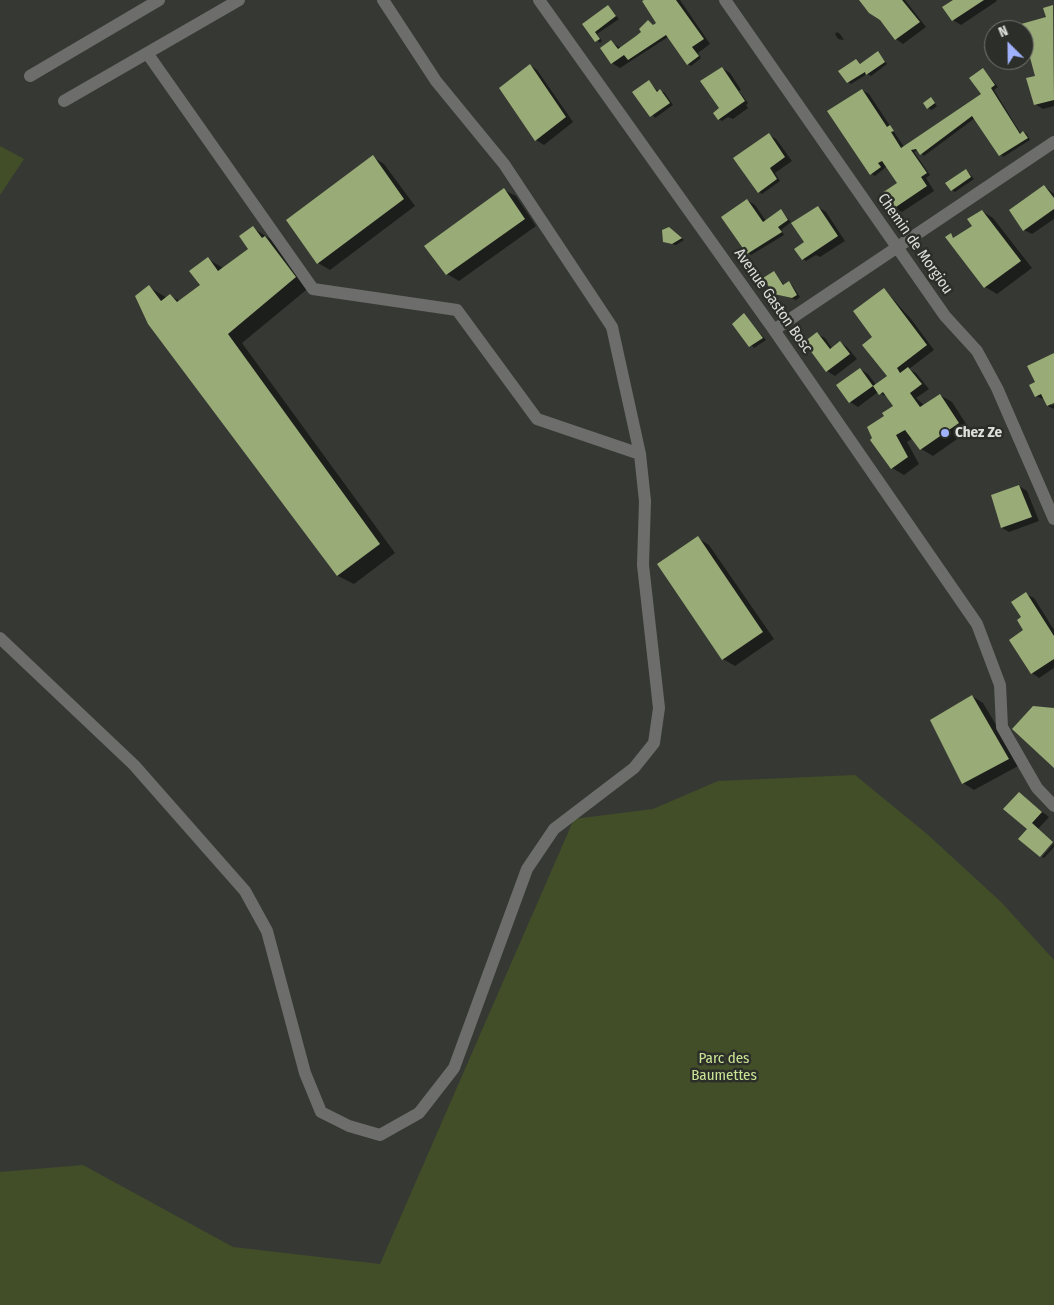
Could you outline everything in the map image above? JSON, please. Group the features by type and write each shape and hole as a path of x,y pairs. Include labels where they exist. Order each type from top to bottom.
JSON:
{"street":[{"path":"30,76 159,0"},
{"path":"64,101 239,0"},
{"path":"0,638 134,765 245,890 267,931 305,1073 321,1112 350,1126 380,1135 418,1113 454,1068 527,869 554,829 634,768 654,743 659,708 643,565 644,501 640,454 612,327 504,164 436,81 383,0"},
{"name":"Avenue Gaston Bosc","path":"539,0 774,330 977,624 1000,685 1002,727 1037,788 1054,806"},
{"name":"Chemin de Morgiou","path":"725,0 945,316 977,351 997,388 1054,519"},
{"path":"147,53 313,289 457,310 537,419 640,454"},
{"path":"774,330 1054,142"}],"green space":[{"path":"0,146 24,159 0,195"},
{"name":"Parc des Baumettes","path":"855,775 927,834 1001,902 1054,960 1054,1305 0,1305 0,1172 83,1165 233,1247 380,1264 574,819 653,809 718,781"}],"building":[{"path":"676,0 704,39 692,47 699,56 687,65 666,35 628,60 624,55 611,64 600,48 611,40 618,49 641,32 639,29 648,20 653,25 656,23 642,1"},
{"path":"859,0 902,0 920,22 895,40 880,20 869,13"},
{"path":"953,0 984,0 952,21 942,7"},
{"path":"608,5 616,16 595,32 600,39 595,42 582,24"},
{"path":"1053,5 1054,100 1034,105 1026,78 1035,76 1033,70 1034,20 1046,17 1043,8"},
{"path":"878,51 885,62 866,75 865,72 847,83 838,71 856,59 860,64"},
{"path":"530,64 566,117 535,141 499,88"},
{"path":"722,67 745,101 718,120 713,113 719,108 700,81"},
{"path":"983,68 995,85 991,88 1020,134 1023,131 1028,138 999,156 972,116 920,155 916,149 911,150 927,173 921,177 927,186 893,209 882,193 897,183 882,161 878,163 881,167 870,175 827,111 862,89 887,127 890,125 894,131 891,132 901,148 981,94 969,78"},
{"path":"649,80 657,92 660,89 670,103 650,117 632,92"},
{"path":"931,97 935,103 927,109 923,103"},
{"path":"769,133 785,157 770,168 777,179 758,193 733,158"},
{"path":"373,155 404,199 317,264 286,220"},
{"path":"966,169 971,177 951,191 945,183"},
{"path":"1044,185 1054,198 1054,209 1023,231 1009,210"},
{"path":"504,188 525,219 446,275 424,246"},
{"path":"747,199 763,222 781,209 788,220 778,227 782,232 747,254 721,217"},
{"path":"818,206 838,236 802,260 794,249 804,242 791,223"},
{"path":"982,210 1021,261 984,288 945,237 951,233 953,238 972,226 967,219"},
{"path":"253,226 262,238 265,236 296,277 228,334 380,544 337,576 148,324 135,296 149,285 161,301 170,294 177,302 200,285 189,271 208,257 218,271 248,249 239,236"},
{"path":"669,227 682,238 672,244 663,242 662,230"},
{"path":"774,271 783,285 789,281 797,295 792,298 774,294 763,278"},
{"path":"884,288 927,345 897,368 900,373 908,367 922,384 910,393 920,407 940,394 959,423 920,450 905,430 896,435 908,457 891,469 870,440 872,438 867,427 884,416 882,413 893,406 883,392 879,395 873,386 887,376 862,345 872,337 853,311"},
{"path":"744,313 763,338 749,347 732,324"},
{"path":"817,332 830,349 840,341 850,354 826,372 804,342"},
{"path":"1054,353 1054,403 1047,406 1041,394 1035,397 1029,385 1035,382 1027,366"},
{"path":"860,368 873,386 849,403 836,385"},
{"path":"1019,485 1032,517 1001,528 991,495"},
{"path":"698,536 763,632 722,660 657,564"},
{"path":"1026,592 1054,636 1054,659 1031,674 1009,640 1023,630 1017,620 1021,617 1011,602"},
{"path":"972,695 1009,759 962,784 930,720"},
{"path":"1033,706 1054,708 1054,768 1012,729"},
{"path":"1019,792 1042,812 1032,823 1053,842 1040,857 1018,839 1027,829 1003,809"}],"place":[{"name":"Chez Ze","path":"945,433"}]}
